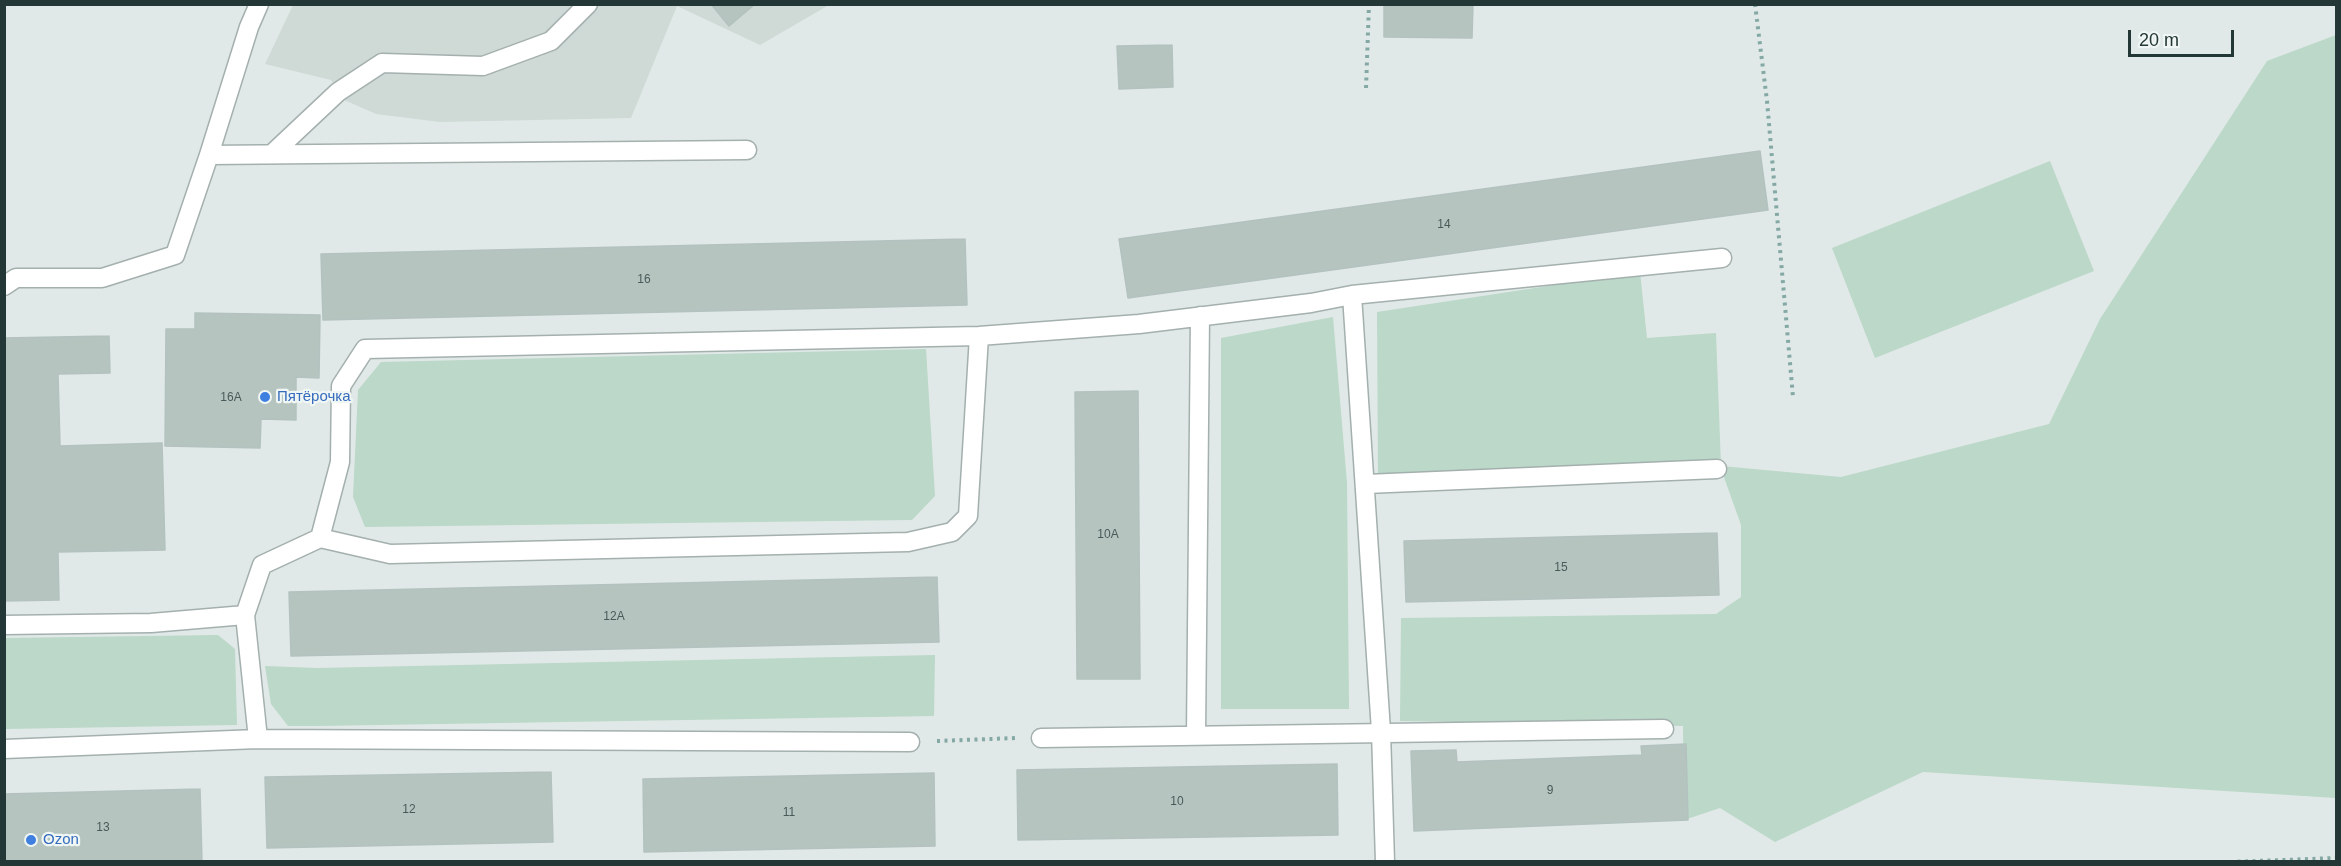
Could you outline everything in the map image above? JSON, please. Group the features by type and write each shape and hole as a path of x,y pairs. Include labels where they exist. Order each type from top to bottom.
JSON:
{"lane":[{"path":"4,286 16,278 102,278 175,255 249,27 259,4"},
{"path":"272,154 338,92 382,63 483,66 551,41 588,4"},
{"path":"209,154 747,150"},
{"path":"320,538 340,462 341,386 365,350 979,336 1200,316 1311,303 1352,295 1722,258"},
{"path":"1352,295 1381,731 1385,861"},
{"path":"1196,735 1200,316"},
{"path":"258,739 245,615 262,565 320,538 390,554 908,542 952,532 968,516 979,336"},
{"path":"1366,484 1717,469"},
{"path":"4,625 151,623 245,615"},
{"path":"1041,738 1381,731 1664,729"},
{"path":"4,749 258,739 910,742"}],"path":[{"path":"1366,88 1369,4"},
{"path":"1755,4 1767,101 1793,397"},
{"path":"910,742 1041,738"},
{"path":"2230,861 2337,858"}],"shaded area":[{"path":"293,5 829,5 760,45 677,6 631,118 440,122 376,114 342,99 331,80 265,64"}],"green space":[{"path":"2336,35 2336,798 1923,772 1775,842 1720,808 1684,820 1683,726 1400,721 1401,618 1716,614 1741,597 1741,525 1720,466 1378,479 1377,312 1640,272 1647,338 1716,333 1721,466 1841,477 2049,424 2100,319 2267,61"},
{"path":"2050,161 2094,271 1875,358 1832,248"},
{"path":"1333,317 1347,483 1349,709 1221,709 1221,338"},
{"path":"926,349 935,496 912,520 365,527 353,497 358,390 381,362"},
{"path":"218,635 235,649 237,725 5,729 5,638"},
{"path":"935,655 934,716 288,726 271,704 265,666 317,668"}],"building":[{"path":"711,4 755,4 729,26"},
{"path":"1384,4 1473,4 1472,38 1384,37"},
{"path":"1172,45 1173,87 1119,89 1117,46"},
{"path":"1760,151 1768,210 1128,298 1119,239"},
{"path":"965,239 967,305 323,320 321,254"},
{"path":"195,313 320,315 319,378 296,377 296,420 261,419 260,448 165,446 166,329 195,329"},
{"path":"109,336 110,373 58,374 60,446 162,443 165,550 58,552 59,600 4,601 4,338"},
{"path":"1138,391 1140,679 1077,679 1075,392"},
{"path":"1717,533 1719,595 1406,602 1404,541"},
{"path":"937,577 939,642 291,656 289,592"},
{"path":"1686,744 1688,820 1414,831 1411,751 1456,750 1457,762 1642,755 1641,746"},
{"path":"1337,764 1338,835 1018,840 1017,770"},
{"path":"551,772 553,842 267,848 265,777"},
{"path":"934,773 935,846 644,852 643,779"},
{"path":"200,789 202,862 4,862 4,794"}],"place":[{"name":"Пятёрочка","path":"265,397"},
{"name":"Ozon","path":"31,840"}]}
